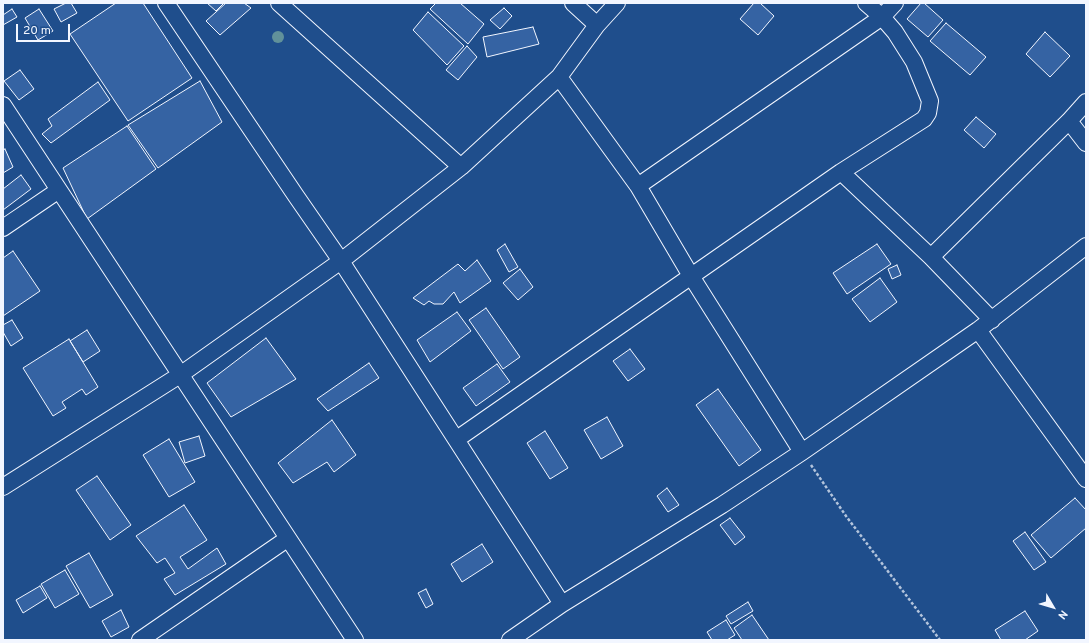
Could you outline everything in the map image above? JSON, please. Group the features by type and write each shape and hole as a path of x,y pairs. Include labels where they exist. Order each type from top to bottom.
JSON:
{"street":[{"path":"166,3 341,261 562,604"},
{"path":"279,3 460,167"},
{"path":"573,3 597,25"},
{"path":"3,487 180,375 341,261 460,167 559,77 597,25 617,3"},
{"path":"457,439 841,172 918,123 928,113 930,101 914,62 901,39 882,17 866,3"},
{"path":"638,186 882,17 895,3"},
{"path":"559,77 638,186 691,276 802,452"},
{"path":"931,258 1069,121 1086,102"},
{"path":"3,105 287,539 355,640"},
{"path":"1069,121 1086,143"},
{"path":"841,172 931,258 992,320"},
{"path":"3,228 59,190"},
{"path":"510,640 562,604 722,505 802,452 992,320 1086,246"},
{"path":"978,330 1086,478"},
{"path":"140,640 287,539"}],"path":[{"path":"802,452 846,516 940,640"}],"building":[{"path":"66,3 71,3 77,13 61,22 54,9"},
{"path":"116,3 143,3 192,78 128,121 70,34"},
{"path":"207,3 224,3 216,11"},
{"path":"226,3 244,3 251,8 220,35 206,21"},
{"path":"436,3 460,3 484,24 468,44 430,9"},
{"path":"754,3 760,3 774,16 758,35 740,19"},
{"path":"921,3 924,3 943,20 928,37 907,19"},
{"path":"504,8 512,16 500,29 490,20"},
{"path":"12,9 17,17 3,25 3,15"},
{"path":"39,9 53,31 38,40 25,18"},
{"path":"428,12 464,46 447,65 413,30"},
{"path":"946,23 986,57 970,75 930,41"},
{"path":"533,27 539,44 487,57 483,37"},
{"path":"1045,32 1070,56 1050,77 1026,54"},
{"path":"467,46 477,57 458,80 446,70"},
{"path":"20,70 34,89 19,100 4,81"},
{"path":"200,81 222,122 158,168 128,125"},
{"path":"98,82 110,100 51,143 42,134 52,126 48,119"},
{"path":"976,117 996,134 984,148 964,130"},
{"path":"127,126 156,169 87,219 63,168"},
{"path":"5,149 13,167 3,173 3,150"},
{"path":"21,175 31,189 3,210 3,189"},
{"path":"505,244 518,267 509,272 497,250"},
{"path":"877,244 891,264 847,294 833,273"},
{"path":"13,251 40,291 3,316 3,258"},
{"path":"477,260 491,281 460,303 454,292 443,304 434,304 429,301 424,305 413,298 458,264 465,271"},
{"path":"897,265 901,275 892,279 888,269"},
{"path":"520,269 533,287 518,300 503,283"},
{"path":"880,278 897,302 870,322 852,299"},
{"path":"486,308 520,357 503,369 469,320"},
{"path":"457,312 471,331 430,362 417,340"},
{"path":"12,320 23,338 11,346 3,332 3,325"},
{"path":"87,330 100,351 83,362 70,341"},
{"path":"266,338 296,379 231,417 207,383"},
{"path":"69,339 98,387 86,395 82,389 62,402 66,408 53,416 23,368"},
{"path":"630,349 645,369 628,381 613,361"},
{"path":"369,363 379,378 328,411 317,399"},
{"path":"497,364 510,382 476,406 463,388"},
{"path":"718,389 761,450 739,466 696,405"},
{"path":"607,417 623,446 601,459 584,430"},
{"path":"332,420 356,455 334,472 327,462 293,483 278,463"},
{"path":"545,431 568,468 550,479 527,443"},
{"path":"199,436 205,456 185,463 179,442"},
{"path":"169,439 195,482 169,497 143,455"},
{"path":"97,476 131,525 110,540 76,490"},
{"path":"667,488 679,505 668,512 657,496"},
{"path":"1075,498 1086,510 1086,528 1051,558 1031,535"},
{"path":"184,505 207,540 180,557 188,569 217,548 226,564 175,595 164,579 175,573 165,558 157,563 136,536"},
{"path":"730,518 745,537 735,545 720,525"},
{"path":"1025,532 1046,562 1034,570 1013,541"},
{"path":"482,544 493,562 462,582 451,564"},
{"path":"89,553 113,595 90,608 66,566"},
{"path":"65,570 79,594 55,608 41,584"},
{"path":"40,586 47,598 23,613 16,600"},
{"path":"426,589 433,604 426,608 418,593"},
{"path":"748,602 753,611 731,624 726,616"},
{"path":"121,610 129,627 111,637 102,621"},
{"path":"1025,611 1038,631 1025,640 1001,640 995,630"},
{"path":"752,615 769,640 742,640 734,628"},
{"path":"726,620 735,635 727,640 712,640 707,632"}]}
